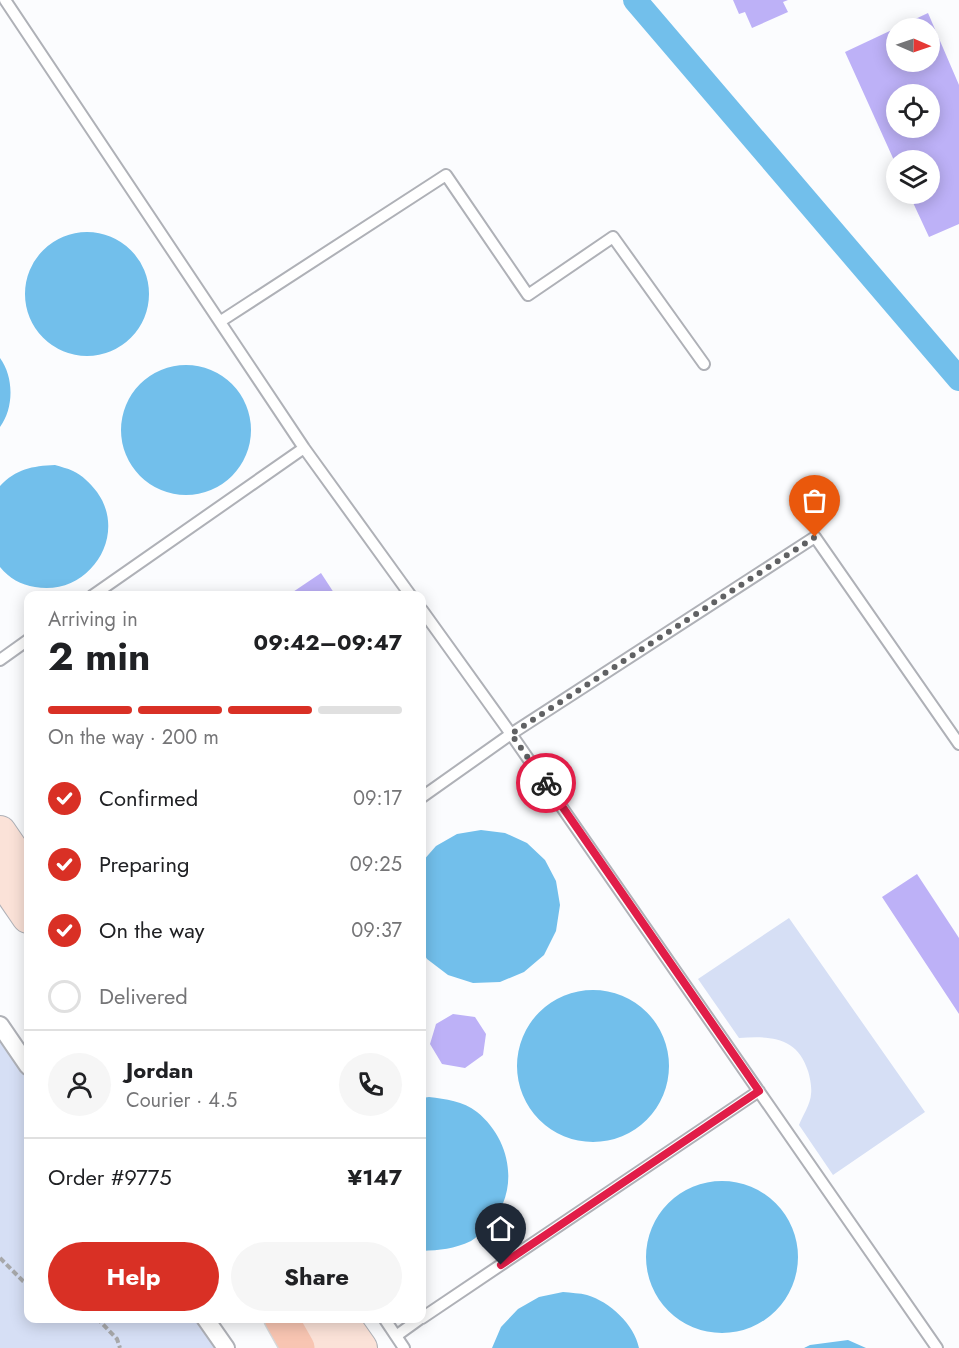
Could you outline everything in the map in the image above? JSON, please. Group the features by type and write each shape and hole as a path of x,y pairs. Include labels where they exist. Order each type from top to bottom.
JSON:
{"main road":[{"path":"0,832 24,867"},
{"path":"0,876 24,911"},
{"path":"284,1323 298,1348"},
{"path":"314,1323 331,1348"},
{"path":"344,1323 361,1348"}],"street":[{"path":"0,1025 24,1060"},
{"path":"208,1323 226,1348"}],"lane":[{"path":"5,0 304,448 407,591"},
{"path":"220,321 446,175 528,294 613,237 704,364"},
{"path":"99,591 304,448"},
{"path":"426,794 511,734 815,537 959,744"},
{"path":"426,616 511,734 937,1348"},
{"path":"0,660 24,643"},
{"path":"426,1315 759,1091"},
{"path":"387,1323 404,1348"},
{"path":"396,1336 414,1323"}],"path":[{"path":"0,1258 24,1282"},
{"path":"102,1323 117,1339 120,1348"}],"shaded area":[{"path":"789,918 925,1112 833,1175 799,1125 810,1102 811,1092 809,1073 803,1059 797,1051 781,1041 761,1037 739,1038 698,979"},
{"path":"0,1025 24,1060 24,1323 208,1323 226,1348 0,1348"}],"water":[{"path":"87,232 111,237 130,251 144,270 149,294 144,318 130,337 111,351 87,356 63,351 44,337 30,318 25,294 30,270 44,251 63,237"},
{"path":"0,358 8,374 10,402 0,427"},
{"path":"186,365 211,370 232,384 246,405 251,430 246,455 232,476 211,490 186,495 161,490 140,476 126,455 121,430 126,405 140,384 161,370"},
{"path":"55,465 76,473 97,492 106,509 108,527 105,544 98,560 72,583 54,588 25,585 0,567 0,486 18,472 39,466"},
{"path":"481,830 505,833 527,843 545,860 556,881 560,905 556,931 544,955 524,972 500,982 473,983 448,975 426,957 426,857 436,846 457,834"},
{"path":"593,990 622,995 647,1012 664,1037 669,1066 664,1095 647,1120 622,1137 593,1142 564,1137 539,1120 522,1095 517,1066 522,1037 539,1012 564,995"},
{"path":"426,1097 466,1105 489,1124 505,1153 508,1185 504,1201 496,1216 473,1240 441,1250 426,1251"},
{"path":"722,1181 751,1186 776,1203 793,1228 798,1257 793,1286 776,1311 751,1328 722,1333 693,1328 668,1311 651,1286 646,1257 651,1228 668,1203 693,1186"},
{"path":"563,1292 587,1295 604,1303 620,1315 632,1331 639,1348 492,1348 501,1327 518,1309 539,1297"},
{"path":"848,1340 866,1348 804,1348 810,1345"}],"building":[{"path":"733,0 788,0 783,2 788,12 752,28 745,12 739,14"},
{"path":"928,13 930,18 917,18"},
{"path":"886,33 886,72 940,72 940,41 959,85 959,224 929,237 914,204 940,204 940,150 889,150 845,52"},
{"path":"321,573 333,591 294,591"},
{"path":"917,874 959,938 959,1014 882,897"},
{"path":"453,1014 475,1017 486,1034 483,1055 465,1068 442,1064 430,1044 436,1024"}],"waterway":[{"path":"635,0 959,379"}],"way so far":[{"path":"546,783 511,734 815,537"}],"route":[{"path":"501,1265 759,1091 546,783"}]}
